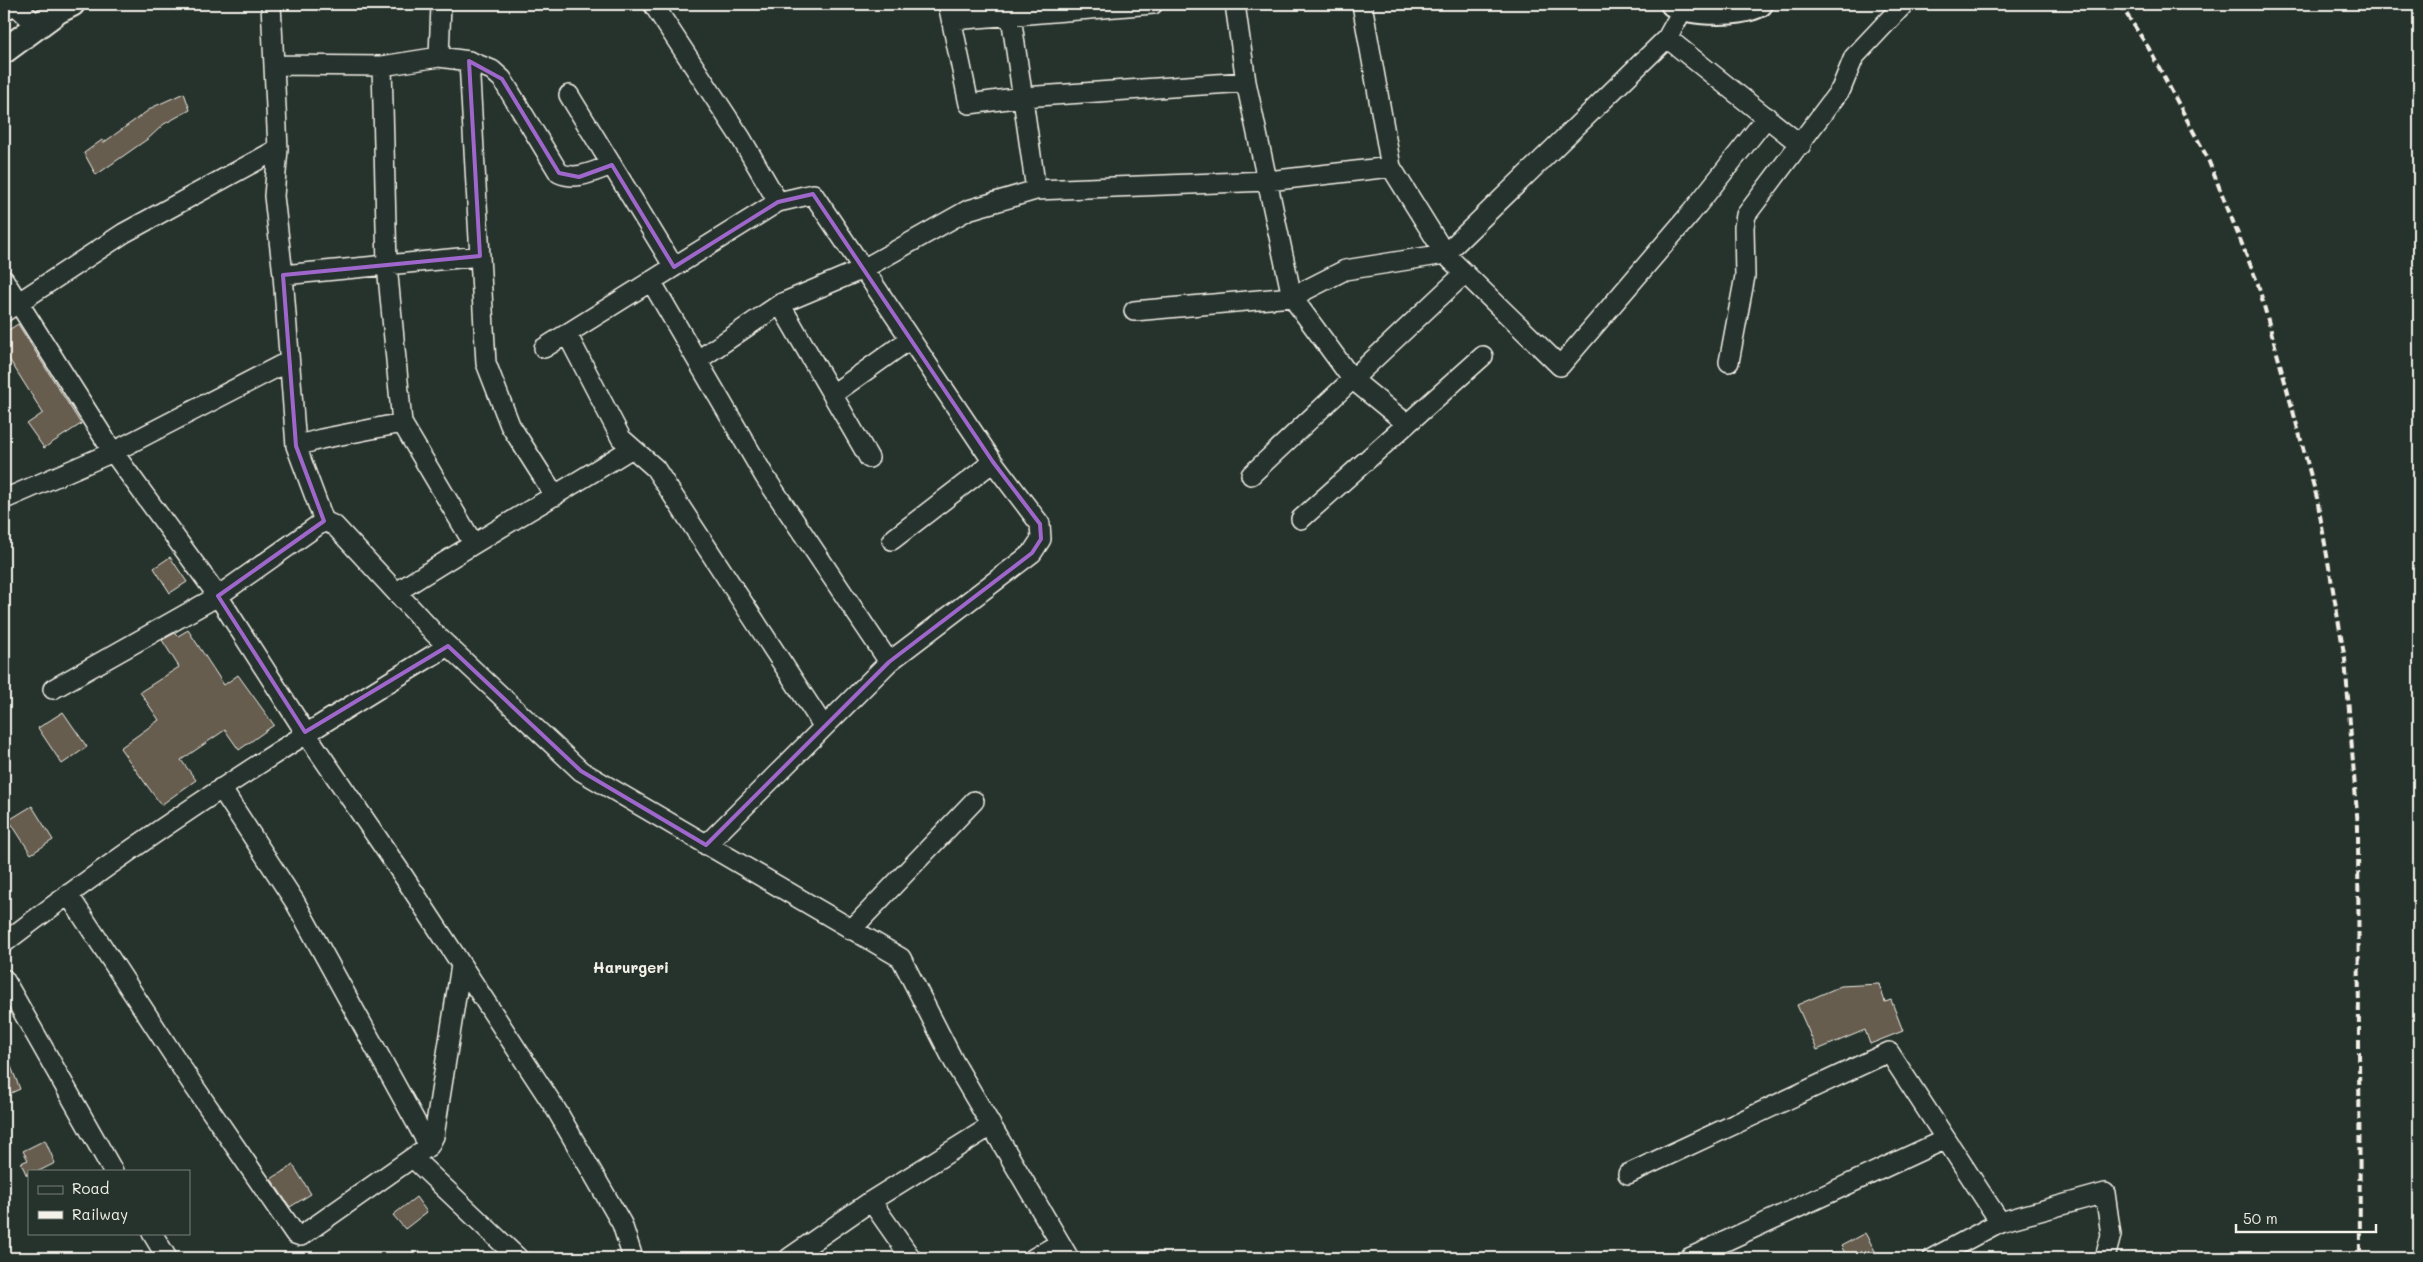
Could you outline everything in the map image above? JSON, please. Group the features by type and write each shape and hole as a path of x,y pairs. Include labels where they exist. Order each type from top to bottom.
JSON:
{"main road":[{"path":"4,8 10,4"},
{"path":"4,51 72,4"},
{"path":"1678,6 1728,12 1760,4"}],"street":[{"path":"14,4 38,26"},
{"path":"271,4 278,149 274,196 283,275 296,446 324,521 334,526 448,646 581,771 901,958 954,1062 1065,1250 1034,1258"},
{"path":"439,57 441,4"},
{"path":"653,4 741,138 778,202"},
{"path":"1153,4 1011,16 950,12 969,104 1023,97 1246,82"},
{"path":"1235,4 1246,82 1292,297 1352,379 1407,424"},
{"path":"1362,4 1391,167 1445,254 1560,366 1691,213 1767,117"},
{"path":"1134,311 1292,297 1345,270 1445,254 1667,38 1678,6"},
{"path":"1728,362 1745,276 1744,227 1746,215 1801,145 1841,89 1854,57 1902,6"},
{"path":"1011,16 1036,190"},
{"path":"1667,38 1801,145"},
{"path":"275,65 382,66 439,57 469,61 492,70 502,79 559,173 569,178 612,165"},
{"path":"469,61 486,363 510,426 555,496"},
{"path":"382,66 388,264 402,423 473,543"},
{"path":"569,95 674,266"},
{"path":"11,308 124,233 278,149"},
{"path":"698,360 780,304 863,269 968,210 1036,190 1268,182 1391,167"},
{"path":"544,348 778,202 813,194 993,462 1040,524 1041,539 1032,553 889,662 706,845"},
{"path":"283,275 480,256"},
{"path":"1250,475 1465,273"},
{"path":"4,280 11,308 218,596 305,732 557,1111 622,1224 634,1258"},
{"path":"650,281 765,477 889,662"},
{"path":"780,304 869,458"},
{"path":"567,334 621,438 655,468 824,726"},
{"path":"833,394 910,339"},
{"path":"1301,519 1483,356"},
{"path":"8,498 113,452 289,361"},
{"path":"296,446 321,438 402,423"},
{"path":"397,592 473,543 555,496 632,448"},
{"path":"892,540 993,462"},
{"path":"54,689 218,596 324,521"},
{"path":"4,943 68,894 221,788 305,732 448,646"},
{"path":"221,788 295,902 429,1146"},
{"path":"851,930 974,801"},
{"path":"68,894 191,1082 298,1235 303,1236 414,1159 429,1146 434,1136 461,965"},
{"path":"4,978 112,1170"},
{"path":"1628,1174 1889,1052 2000,1222"},
{"path":"789,1258 871,1200 992,1126"},
{"path":"1689,1258 1946,1139"},
{"path":"414,1159 518,1258"},
{"path":"1933,1258 2000,1222 2105,1193 2111,1235 2105,1258"},
{"path":"871,1200 911,1258"},
{"path":"153,1234 167,1258"}],"highlighted area":[{"path":"469,61 502,79 559,173 579,177 612,165 674,267 778,202 813,194 993,462 1040,524 1041,539 1032,553 889,662 706,845 581,771 448,646 305,732 218,596 324,521 296,446 283,275 480,256"}],"building":[{"path":"184,93 190,110 164,124 149,138 96,175 84,153 102,140 103,143 153,107"},
{"path":"18,324 81,424 44,448 27,424 43,413 4,351 4,333"},
{"path":"170,557 187,582 170,593 154,568"},
{"path":"188,630 224,685 238,675 274,725 239,750 225,730 181,760 196,780 161,805 120,748 159,720 140,692 179,667 162,640 175,633 178,636"},
{"path":"63,712 87,747 62,764 38,728"},
{"path":"32,806 53,840 31,854 9,820"},
{"path":"1879,984 1885,1002 1891,1000 1903,1031 1870,1044 1865,1030 1817,1050 1797,1005 1841,986"},
{"path":"4,1049 20,1089 4,1096"},
{"path":"45,1140 55,1163 41,1170 28,1170 27,1176 21,1163 28,1160 23,1151"},
{"path":"293,1165 311,1194 290,1207 271,1179"},
{"path":"416,1197 427,1212 405,1229 393,1215"},
{"path":"1865,1233 1879,1258 1848,1258 1841,1246"}],"railway":[{"path":"2120,4 2148,47 2207,157 2258,284 2317,498 2345,659 2358,827 2360,1258"}],"district":[{"name":"Harurgeri","path":"631,968"}]}
